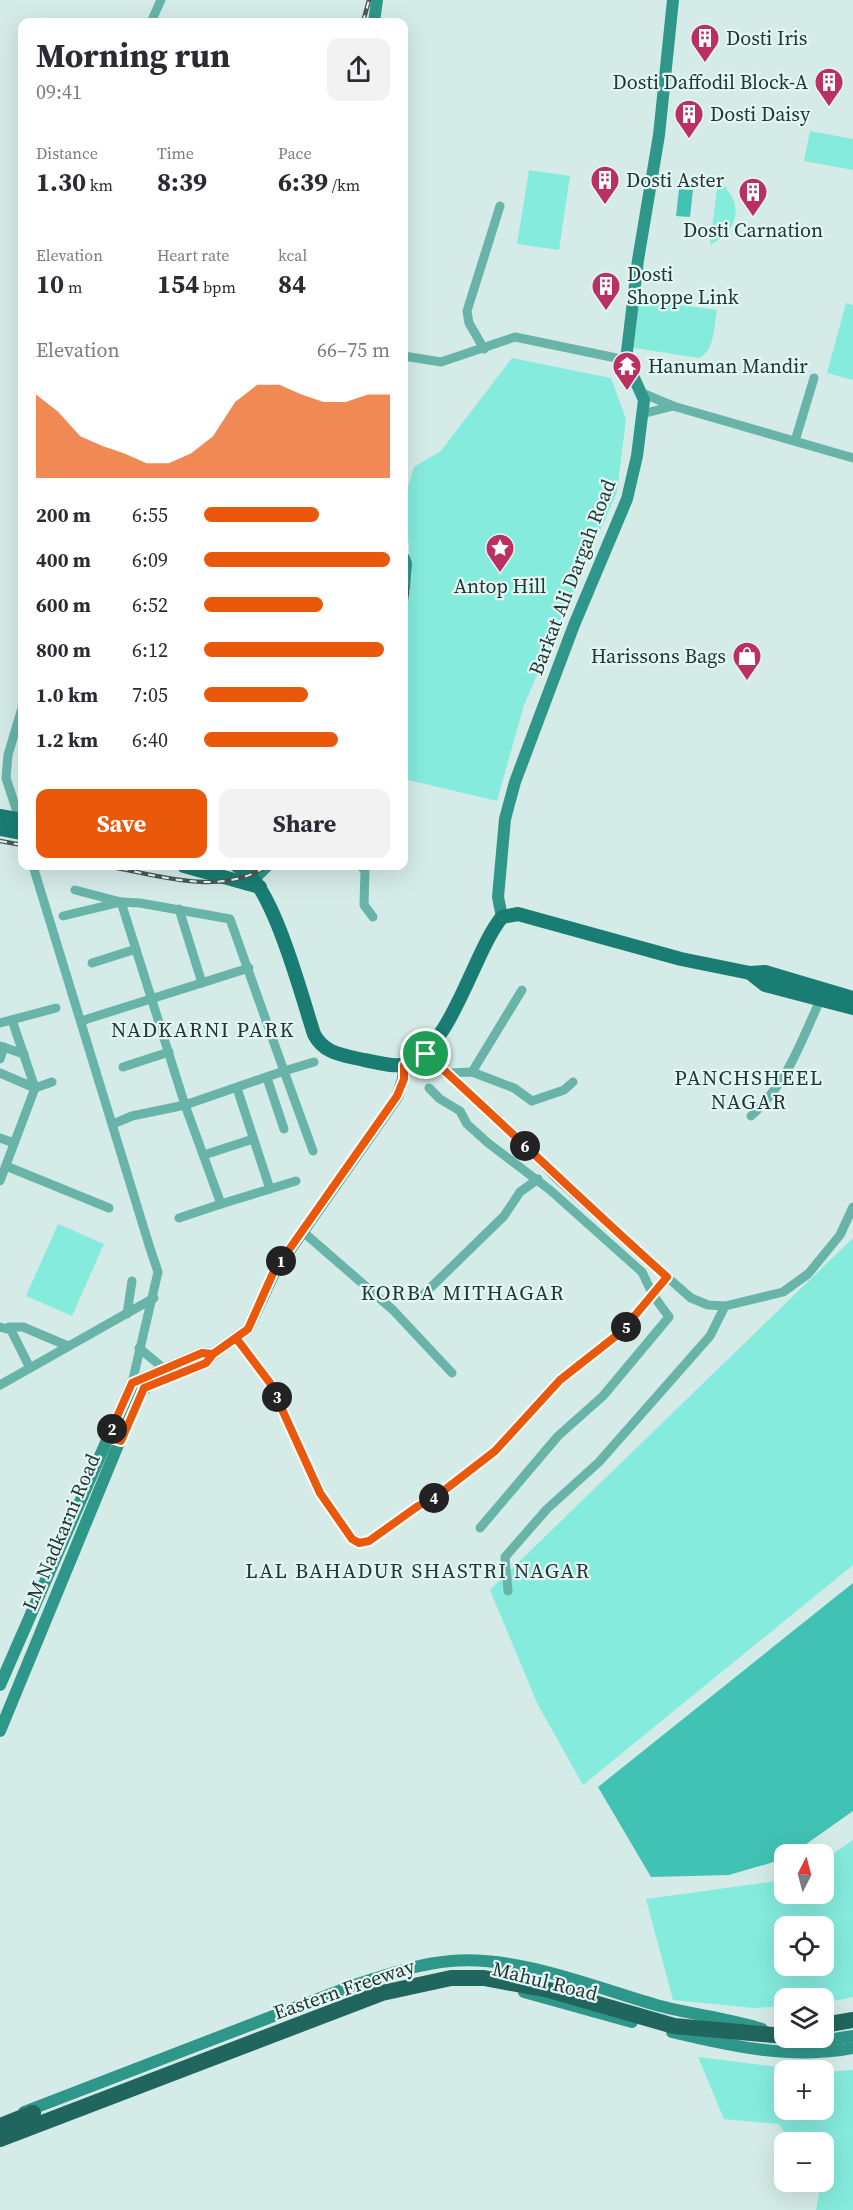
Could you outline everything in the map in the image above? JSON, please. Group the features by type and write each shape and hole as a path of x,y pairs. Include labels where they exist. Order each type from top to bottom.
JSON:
{"highway":[{"name":"Eastern Freeway","path":"0,2124 378,1984 429,1971 488,1967 520,1973 634,2008 680,2018 722,2024 774,2027"},
{"name":"Eastern Freeway","path":"0,2141 382,1993 451,1978 484,1978 549,1990 674,2026 774,2038"},
{"path":"834,2023 853,2020"},
{"path":"834,2033 853,2030"}],"main road":[{"path":"0,816 18,819"},
{"path":"0,829 18,831"},
{"path":"203,870 212,872 229,870"},
{"path":"239,870 254,883 271,905 319,1044 332,1053 404,1065 426,1054 460,1001 490,932 502,917 518,914 681,959 750,973 765,972 853,998"},
{"path":"750,973 765,985 853,1008"}],"street":[{"path":"153,18 160,0"},
{"path":"375,18 377,0"},
{"path":"408,357 436,363 515,337 626,360 638,260 659,135 673,0"},
{"path":"484,349 469,323 467,311 500,206"},
{"name":"Barkat Ali Dargah Road","path":"502,917 498,897 505,819 515,782 552,681 627,499 638,456 644,400 626,360"},
{"path":"795,441 814,378"},
{"path":"642,393 673,405 853,458"},
{"path":"642,414 673,405"},
{"path":"18,721 8,755 6,778 18,799"},
{"path":"34,870 158,1272 154,1298 139,1348 132,1383"},
{"path":"254,883 264,870"},
{"path":"364,870 364,905 373,917"},
{"path":"75,890 121,902 179,909 230,919 313,1151"},
{"path":"63,916 121,902"},
{"path":"121,902 186,1105 221,1204"},
{"path":"179,909 202,983"},
{"path":"92,963 136,949"},
{"path":"81,1021 249,968"},
{"path":"472,1072 522,990"},
{"path":"751,1116 783,1082 821,998"},
{"path":"0,1023 56,1008"},
{"path":"0,1181 35,1088 12,1020"},
{"path":"0,1059 2,1046 24,1054"},
{"path":"123,1066 169,1052"},
{"path":"426,1054 496,1116 557,1179 667,1277 691,1298 708,1305 725,1306 783,1292 808,1274 840,1235 853,1207"},
{"path":"112,1124 132,1116 186,1105 314,1062"},
{"path":"132,1383 144,1388 206,1363 213,1354 248,1329 274,1271 397,1096 404,1079 404,1065"},
{"path":"447,1073 472,1072 514,1088 532,1101 564,1090 573,1082"},
{"path":"0,1073 35,1088 52,1082"},
{"path":"267,1078 284,1129"},
{"path":"237,1088 270,1189"},
{"path":"429,1088 440,1099 460,1111 467,1124 488,1143 538,1179 642,1272 653,1295 669,1317 603,1395 558,1436 480,1528"},
{"path":"0,1138 14,1143"},
{"path":"204,1155 254,1139"},
{"path":"6,1166 109,1208"},
{"path":"423,1295 504,1215 520,1192 538,1179"},
{"path":"179,1218 296,1181"},
{"path":"302,1231 393,1310 452,1373"},
{"path":"236,1338 270,1383 320,1493 352,1539 363,1543 418,1506 433,1499 495,1451 560,1380 621,1332 667,1277"},
{"path":"127,1314 132,1281"},
{"path":"0,1385 154,1298"},
{"path":"508,1591 505,1557 547,1509 598,1462 710,1336 725,1306"},
{"path":"4,1327 23,1327 68,1346"},
{"path":"4,1327 30,1368"},
{"path":"139,1348 162,1367"},
{"path":"132,1383 162,1367 202,1353 213,1354"},
{"name":"LM Nadkarni Road","path":"0,1731 115,1439 132,1383"},
{"name":"LM Nadkarni Road","path":"0,1685 115,1439 144,1388"},
{"name":"Mahul Road","path":"0,2124 364,1982 405,1968 451,1961 488,1961 526,1967 705,2017 737,2021 774,2034"},
{"path":"485,1985 488,1961"},
{"name":"Mahul Road","path":"0,2141 395,1996 449,1983 485,1985 520,1991 728,2045 774,2041"},
{"path":"626,2020 631,1998"},
{"name":"Mahul Road","path":"834,2039 853,2036"},
{"name":"Mahul Road","path":"834,2046 853,2048"}],"shaded area":[{"path":"810,131 853,139 853,170 804,161"},
{"path":"529,170 570,176 559,250 517,244"},
{"path":"718,180 732,197 735,215 728,231 710,245"},
{"path":"679,189 693,190 690,217 676,216"},
{"path":"639,299 717,310 713,337 708,350 699,358 634,348"},
{"path":"846,303 853,305 853,380 827,373"},
{"path":"512,358 611,378 626,419 617,492 524,705 497,801 408,780 408,598 412,575 408,537 408,486 414,467 441,451"},
{"path":"58,1224 104,1244 72,1316 26,1296"},
{"path":"853,1238 853,1565 583,1785 538,1705 490,1590"},
{"path":"853,1583 853,1811 806,1844 774,1844 774,1862 729,1875 651,1877 598,1787"},
{"path":"853,1840 853,1997 834,2001 834,1988 774,1988 774,2007 754,2008 673,2000 646,1899 774,1881 774,1904 834,1904 834,1853"},
{"path":"698,2057 774,2066 774,2120 834,2120 834,2071 853,2070 853,2210 816,2210 818,2192 834,2192 834,2132 784,2132 779,2124 724,2119"}],"railway":[{"path":"364,18 369,0"},
{"path":"0,841 18,844"},
{"path":"127,870 188,881 209,882 229,880 259,870"}],"place":[{"name":"Dosti Iris","path":"705,64"},
{"name":"Dosti Daffodil Block-A","path":"829,108"},
{"name":"Dosti Daisy","path":"689,140"},
{"name":"Dosti Aster","path":"605,206"},
{"name":"Dosti Carnation","path":"753,218"},
{"name":"Dosti Shoppe Link","path":"606,312"},
{"name":"Hanuman Mandir","path":"627,392"},
{"name":"Antop Hill","path":"500,574"},
{"name":"Harissons Bags","path":"747,682"}],"district":[{"name":"NADKARNI PARK","path":"203,1030"},
{"name":"PANCHSHEEL NAGAR","path":"749,1090"},
{"name":"KORBA MITHAGAR","path":"463,1293"},
{"name":"LAL BAHADUR SHASTRI NAGAR","path":"418,1571"}],"route":[{"path":"426,1054 404,1065 404,1079 397,1096 274,1271 248,1329 213,1354 202,1353 162,1367 132,1383 108,1437 121,1441 132,1411 144,1388 206,1363 213,1354 236,1338 270,1383 320,1493 355,1542 369,1541 418,1506 433,1499 495,1451 560,1380 621,1332 640,1311 667,1277 557,1179 496,1116 426,1054"}]}
